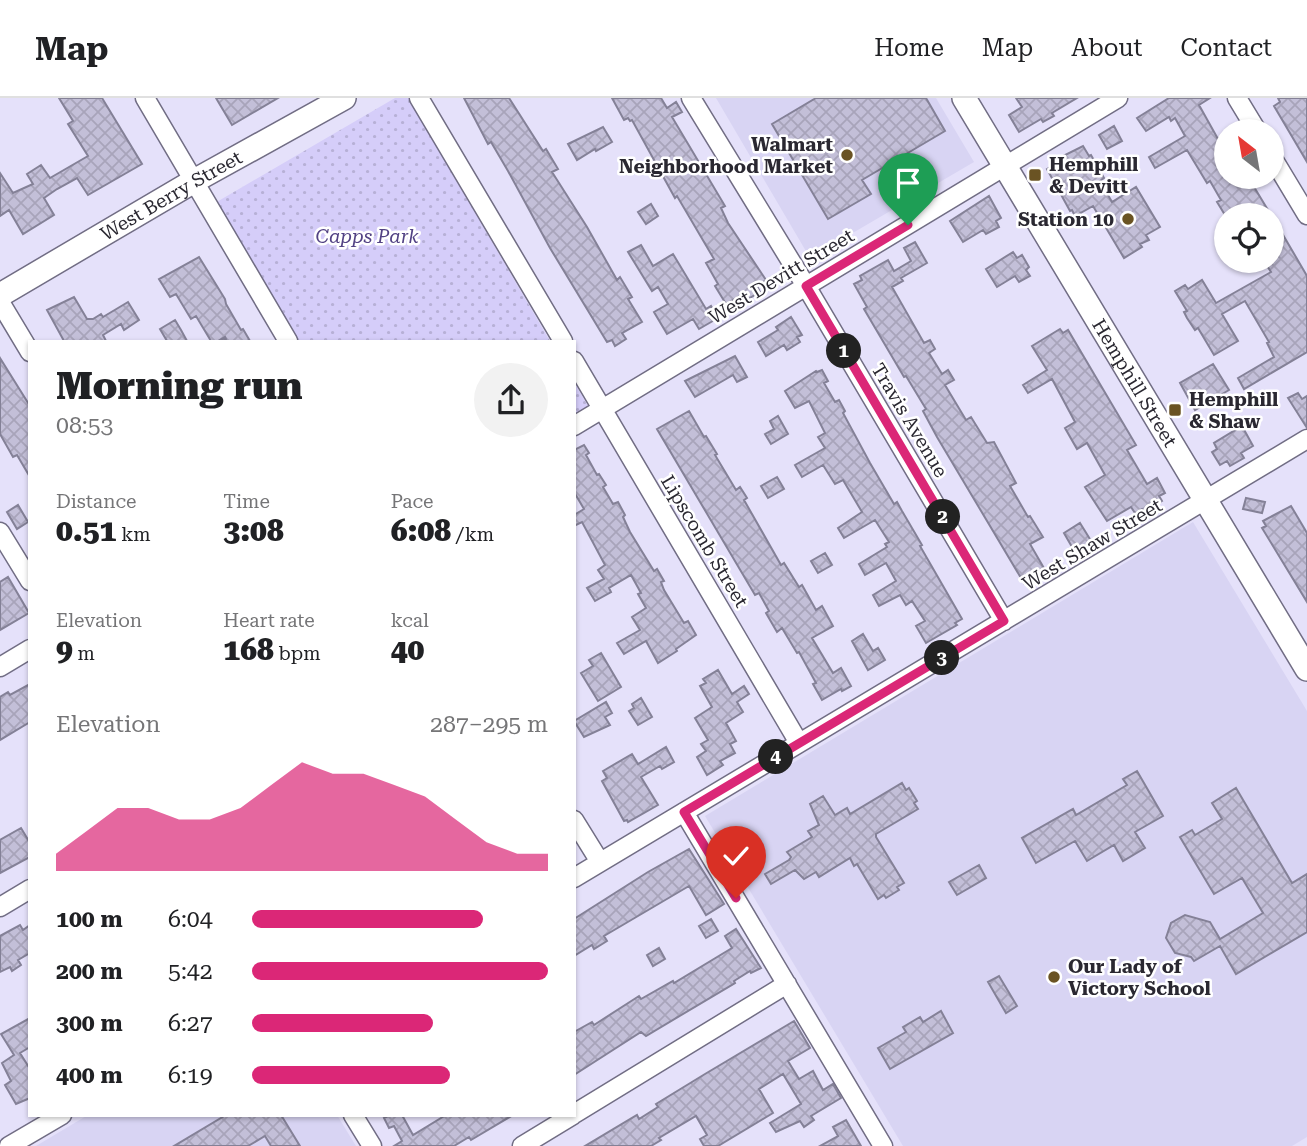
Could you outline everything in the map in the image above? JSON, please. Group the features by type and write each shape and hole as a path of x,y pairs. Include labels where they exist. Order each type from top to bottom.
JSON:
{"main road":[{"name":"West Berry Street","path":"0,295 194,181 344,98"},
{"name":"Hemphill Street","path":"964,98 1307,669"}],"street":[{"path":"145,98 287,340"},
{"path":"419,98 562,340"},
{"name":"Travis Avenue","path":"691,98 806,286 1004,621"},
{"name":"West Devitt Street","path":"576,425 1118,98"},
{"path":"1237,98 1250,119"},
{"path":"1284,177 1307,215"},
{"path":"0,302 28,349"},
{"name":"Lipscomb Street","path":"576,364 800,743"},
{"name":"West Shaw Street","path":"576,877 1307,439"},
{"path":"0,532 28,578"},
{"path":"0,667 28,650"},
{"path":"684,812 883,1146"},
{"path":"576,823 600,862"},
{"path":"0,907 28,890"},
{"path":"576,1112 787,984"},
{"path":"9,1146 59,1117"},
{"path":"354,1117 372,1146"},
{"path":"522,1146 568,1117"}],"shaded area":[{"path":"716,98 936,98 974,162 810,258"},
{"name":"Our Lady of Victory School","path":"1193,522 1307,711 1307,1137 1292,1146 903,1146 705,816"},
{"path":"85,1117 338,1117 356,1146 36,1146"}],"green space":[{"name":"Capps Park","path":"395,98 408,98 549,340 294,340 215,203"},
{"path":"576,385 588,406 576,414"}],"building":[{"path":"59,98 102,98 142,164 88,195 77,178 57,189 44,198 54,215 23,234 9,210 0,216 0,173 13,193 33,184 27,174 41,165 50,178 88,156 68,124 73,121"},
{"path":"216,98 278,98 232,125"},
{"path":"464,98 509,98 543,151 546,149 558,169 552,172 617,280 620,277 632,297 628,299 642,322 622,333 626,339 615,346 612,340 607,342 550,248 491,142 488,144"},
{"path":"612,98 661,98 667,108 676,102 682,112 672,117 725,206 721,208 728,223 766,280 757,286 760,292 746,300 743,294 726,304 706,263 714,259 677,196 675,198 632,120 624,120"},
{"name":"Walmart Neighborhood Market","path":"816,98 926,98 945,131 862,180 871,194 828,219 772,124"},
{"path":"1016,98 1077,98 1052,113 1054,116 1043,122 1041,119 1019,132 1009,115 1022,107"},
{"path":"1169,98 1210,98 1199,105 1214,132 1214,188 1210,181 1207,183 1187,150 1155,168 1149,157 1185,136 1175,118 1171,121 1169,117 1146,131 1137,118"},
{"path":"1278,98 1307,98 1307,162 1274,106 1280,102"},
{"path":"1114,126 1122,141 1107,149 1099,135"},
{"path":"603,127 612,142 577,160 568,144"},
{"path":"1083,146 1104,178 1100,181 1112,202 1136,187 1160,227 1146,235 1149,240 1140,244 1142,247 1124,258 1093,206 1075,216 1047,169 1065,158 1063,156"},
{"path":"1215,189 1255,189 1264,203 1218,203 1221,200"},
{"path":"989,196 1001,218 996,221 999,227 986,234 983,230 963,242 950,221"},
{"path":"651,204 658,216 646,224 638,212"},
{"path":"1284,237 1307,276 1307,352 1244,389 1238,378 1274,357 1267,343 1269,342 1245,301 1222,314 1238,341 1214,355 1198,328 1195,330 1187,318 1184,312 1187,311 1175,291 1185,285 1188,289 1202,280 1216,303 1269,273 1284,273"},
{"path":"915,242 927,263 901,278 903,281 892,287 924,343 930,340 935,349 929,353 942,374 948,370 954,380 945,385 966,420 971,417 987,443 994,442 1016,483 1010,486 1043,537 1030,544 1045,570 1024,583 937,437 923,411 926,409 864,309 867,307 854,284 862,280 860,276 888,260 894,271 911,261 904,248"},
{"path":"641,245 653,266 673,254 706,309 711,306 718,318 699,329 693,319 667,334 654,312 668,304 658,287 652,291 628,252"},
{"path":"1013,252 1017,258 1022,255 1029,267 1026,270 1030,276 1019,282 1015,276 997,287 986,269"},
{"path":"199,257 249,340 224,340 225,337 210,340 196,316 191,319 176,294 170,297 159,279"},
{"path":"74,297 87,319 93,319 101,314 103,317 128,302 139,320 124,330 121,324 103,335 106,340 63,340 47,310"},
{"path":"791,317 802,335 797,337 800,342 787,350 784,345 766,356 758,342 778,330 776,327"},
{"path":"175,320 186,340 166,340 160,329"},
{"path":"1060,329 1063,333 1068,330 1136,445 1127,450 1147,484 1157,478 1165,493 1159,496 1162,501 1144,512 1142,509 1135,513 1131,507 1107,521 1085,487 1105,475 1087,443 1077,449 1065,428 1075,422 1052,379 1028,393 1023,385 1047,370 1032,346"},
{"path":"735,356 747,377 737,382 733,375 695,397 685,381"},
{"path":"0,358 28,403 28,474 17,455 13,457 0,434"},
{"path":"1213,364 1229,390 1195,410 1180,383"},
{"path":"822,370 828,381 824,383 835,402 839,400 845,411 843,413 870,463 894,504 897,502 962,619 955,623 957,625 926,643 916,626 925,621 912,601 906,605 900,595 879,606 873,595 896,581 886,563 865,575 859,564 887,547 885,544 889,542 875,520 844,538 838,528 862,512 843,480 835,484 823,465 802,477 795,465 825,448 818,437 825,433 809,401 795,408 785,391"},
{"path":"1298,393 1302,399 1307,396 1307,428 1288,398"},
{"path":"689,411 736,490 740,487 747,498 744,500 781,565 784,563 799,587 802,585 816,610 822,606 833,626 812,638 833,673 841,668 851,686 822,700 799,652 797,653 782,628 777,632 759,593 755,595 657,429"},
{"path":"778,416 788,434 771,444 765,434 774,429 770,421"},
{"path":"1242,426 1253,446 1241,453 1244,458 1230,466 1227,461 1220,465 1212,452 1217,449 1214,443"},
{"path":"584,445 589,453 586,455 606,485 603,487 613,504 618,502 630,532 654,571 657,569 664,581 661,582 664,590 684,623 688,621 696,635 658,663 646,641 624,654 617,643 640,630 632,617 646,608 631,575 609,588 611,592 595,601 587,588 604,579 598,570 605,565 582,522 576,525 576,514 584,509 576,495 576,449"},
{"path":"777,477 784,489 768,498 761,486"},
{"path":"1246,498 1265,502 1262,513 1243,509"},
{"path":"18,505 28,522 17,529 7,512"},
{"path":"1291,506 1307,533 1307,602 1262,528 1266,526 1263,521"},
{"path":"1080,523 1093,544 1091,549 1081,555 1080,552 1076,554 1064,533"},
{"path":"825,553 832,565 818,573 811,561"},
{"path":"8,577 28,614 0,630 0,582"},
{"path":"863,634 873,651 878,648 885,660 868,670 852,641"},
{"path":"601,653 621,687 598,701 581,673 593,666 589,660"},
{"path":"718,670 732,694 744,686 749,694 737,702 743,712 726,723 736,741 730,744 735,753 720,761 723,765 707,775 697,757 706,751 701,744 708,740 695,718 712,707 700,686 706,683 703,679"},
{"path":"28,685 28,723 0,740 0,697 8,692 10,695"},
{"path":"641,698 652,717 638,725 629,711 634,708 632,704"},
{"path":"606,702 612,713 605,717 610,725 584,737 576,720"},
{"path":"666,747 674,762 662,769 660,766 641,777 658,805 628,822 624,821 602,781 607,778 603,771 632,754 638,764"},
{"path":"1137,771 1163,816 1135,832 1145,848 1123,861 1114,845 1087,861 1075,841 1036,863 1022,838 1073,809 1076,815 1127,785 1123,779"},
{"path":"902,783 906,790 909,788 917,801 914,803 918,809 876,834 904,883 897,887 899,890 886,898 884,895 878,899 857,864 854,866 850,858 819,877 816,872 804,879 795,870 771,884 765,874 789,860 791,857 787,852 812,837 808,831 819,825 810,804 823,796 835,815 847,808 850,814"},
{"path":"1236,788 1292,883 1307,874 1307,932 1236,974 1220,946 1194,961 1191,957 1175,953 1166,938 1171,923 1185,915 1210,922 1220,939 1263,913 1242,878 1214,894 1180,837 1192,830 1195,835 1222,819 1212,803"},
{"path":"21,828 28,840 28,858 0,873 0,840"},
{"path":"689,849 724,904 706,915 689,886 604,936 607,941 594,949 592,945 576,955 576,918"},
{"path":"979,865 986,878 957,895 949,882"},
{"path":"711,919 718,931 706,938 699,926"},
{"path":"20,925 23,930 28,926 28,954 18,960 21,965 12,971 10,967 0,972 0,936"},
{"path":"736,929 761,968 751,973 750,971 734,981 735,983 646,1036 641,1032 576,1074 576,1031 592,1022 594,1025 639,996 641,999 673,981 674,983 732,948 725,936"},
{"path":"659,948 665,959 653,966 647,955"},
{"path":"999,976 1017,1006 1006,1013 988,982"},
{"path":"941,1011 953,1033 890,1069 878,1048 906,1032 903,1027 920,1017 923,1022"},
{"path":"28,1019 28,1048 20,1053 28,1066 28,1099 16,1104 5,1085 11,1081 2,1063 14,1055 1,1034"},
{"path":"794,1021 810,1048 788,1061 799,1079 813,1071 823,1090 833,1084 841,1098 811,1116 814,1120 804,1127 800,1121 776,1132 770,1123 801,1104 783,1074 759,1089 773,1113 718,1146 704,1146 700,1139 707,1135 696,1116 659,1138 661,1140 651,1146 585,1146 637,1115 639,1119 658,1107 656,1104"},
{"path":"223,1117 282,1117 300,1146 271,1146 265,1136 248,1146 174,1146"},
{"path":"403,1117 413,1135 443,1117 510,1117 471,1140 469,1137 454,1146 394,1146 402,1141 394,1126 389,1128 384,1118"},
{"path":"846,1120 861,1146 820,1146 838,1136 833,1127"}],"place":[{"name":"Walmart Neighborhood Market","path":"847,155"},
{"name":"Hemphill & Devitt","path":"1035,175"},
{"name":"Station 10","path":"1128,219"},
{"name":"Hemphill & Shaw","path":"1175,410"},
{"name":"Our Lady of Victory School","path":"1054,977"}],"route":[{"path":"736,898 684,812 1004,621 806,286 908,225"}]}
